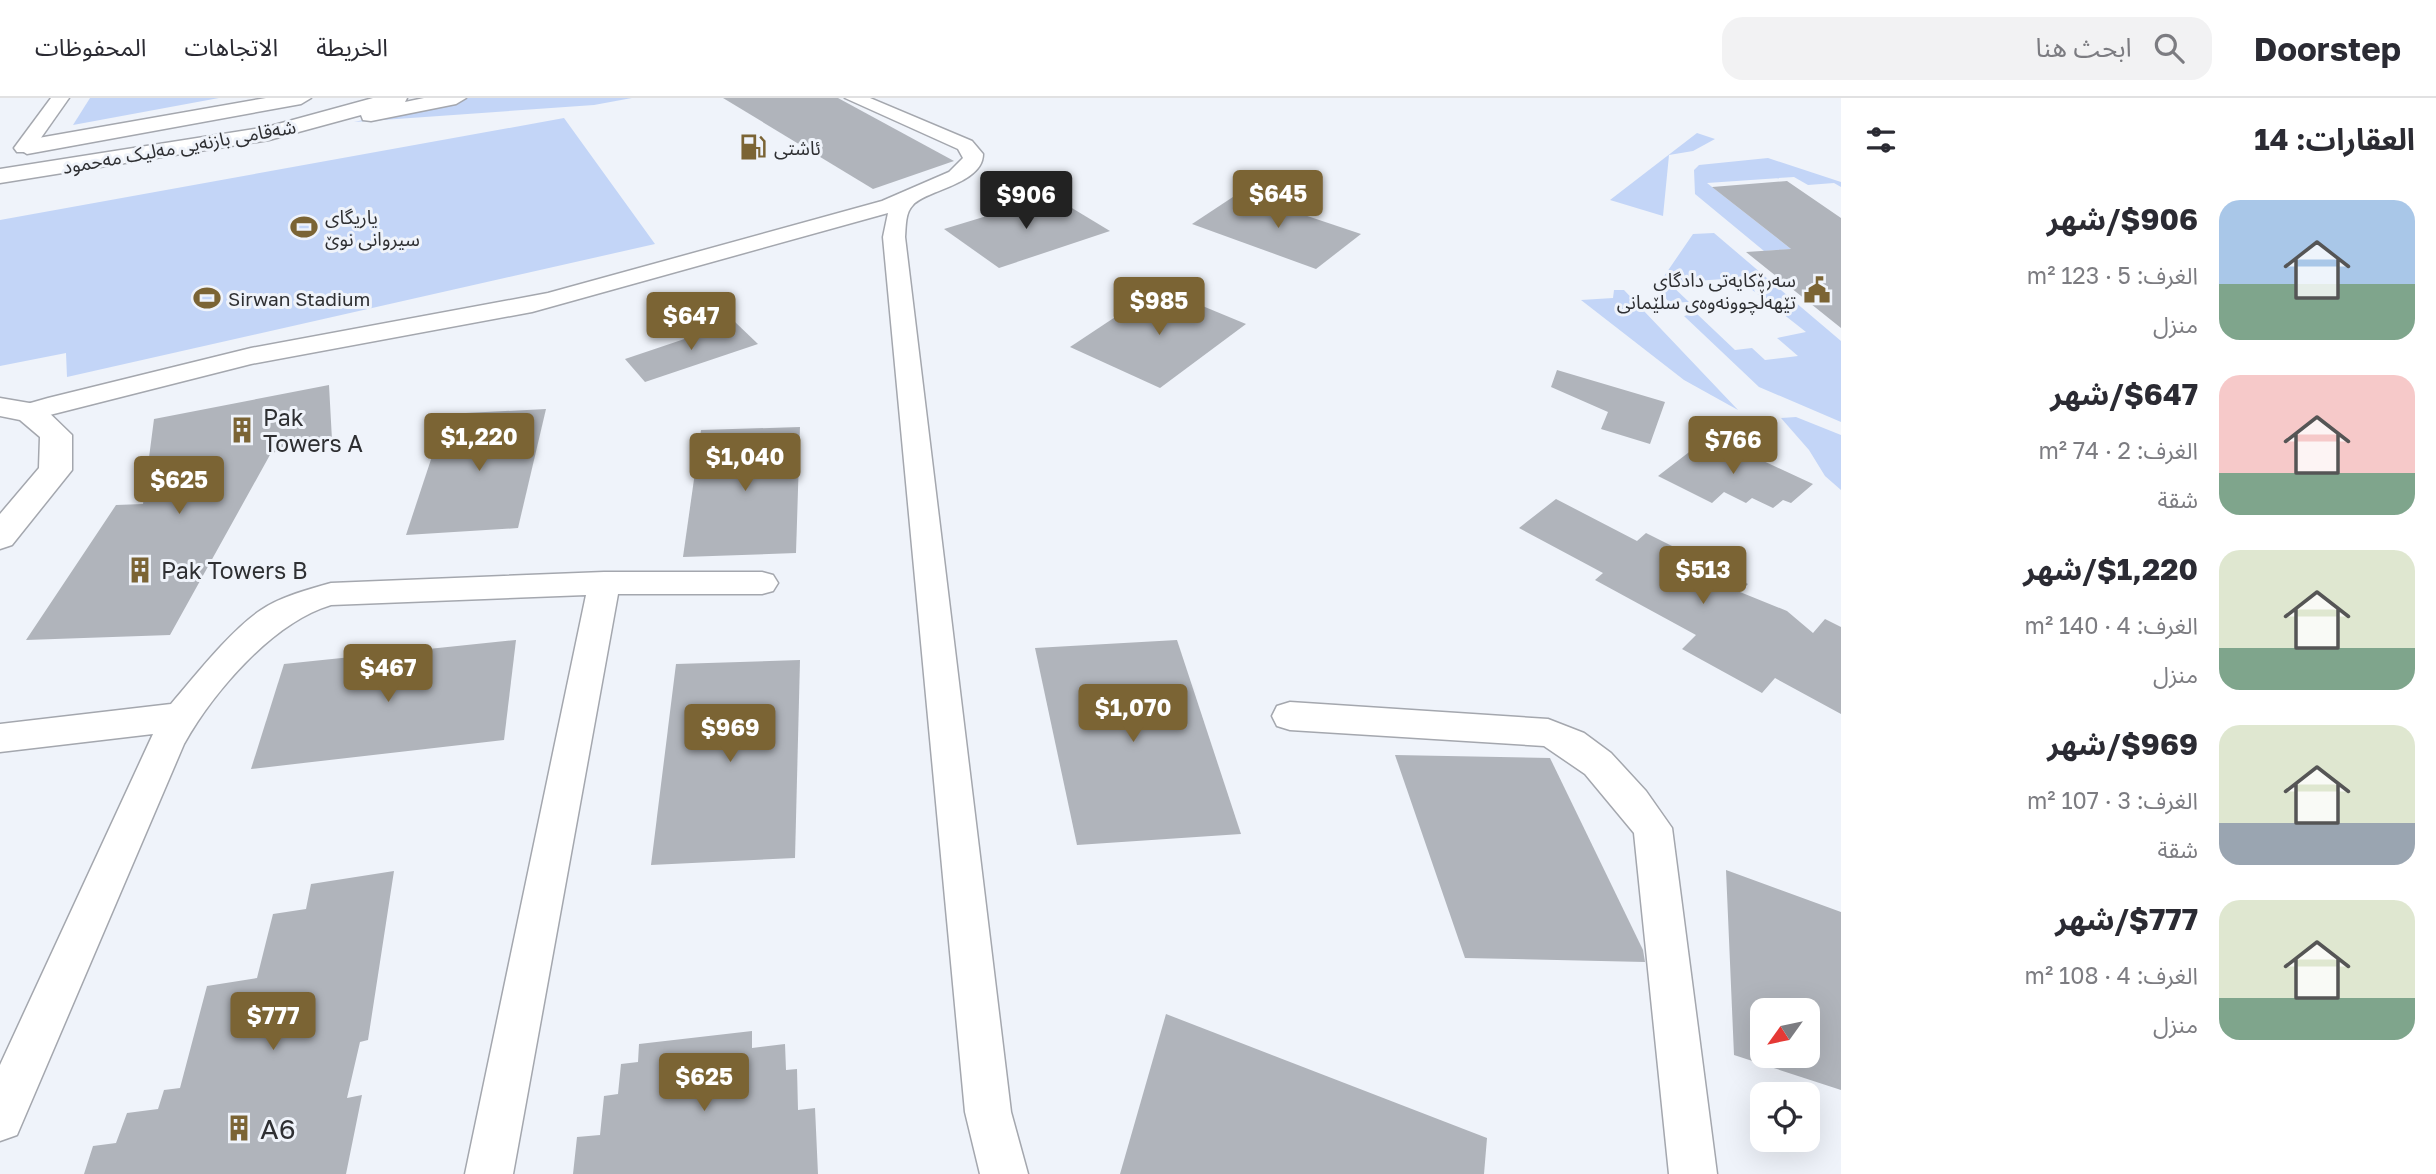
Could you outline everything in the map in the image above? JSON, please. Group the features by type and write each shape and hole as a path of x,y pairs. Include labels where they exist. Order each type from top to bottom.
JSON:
{"main road":[{"path":"132,127 253,98"},
{"name":"شەقامی بازنەیی مەلیک مەحمود","path":"0,152 301,98"},
{"name":"شەقامی بازنەیی مەلیک مەحمود","path":"0,176 184,148 270,141 397,98"},
{"path":"270,141 456,98"},
{"path":"0,537 55,470 56,435 15,410"}],"street":[{"path":"24,148 60,98"},
{"path":"15,410 252,356 540,303 906,200 970,165 973,154 957,141 854,98"},
{"path":"906,200 896,217 894,237 988,1112 1004,1174"},
{"path":"842,220 894,237"},
{"path":"489,1174 604,583"},
{"path":"0,1118 174,729 212,679 271,619 303,602 331,594 604,583 762,583"},
{"path":"1290,716 1524,729 1554,734 1580,750 1619,785 1653,828 1693,1174"},
{"path":"0,738 174,729"},
{"path":"0,761 174,729"}],"shaded area":[{"path":"90,98 219,98 73,125"},
{"path":"463,98 632,98 594,105 354,122"},
{"name":"Sirwan Stadium","path":"564,118 655,244 67,377 66,353 0,366 0,220"},
{"path":"1697,133 1715,139 1693,151 1669,155 1663,216 1610,200"},
{"path":"1768,158 1841,182 1841,187 1834,183 1808,185 1794,177 1707,183 1791,249 1764,251 1695,194 1694,170 1699,165"},
{"path":"1714,233 1841,341 1841,422 1759,387 1684,316 1696,313 1735,350 1752,348 1765,360 1798,356 1777,338 1806,332 1737,278 1669,283 1689,302 1670,303 1656,288 1693,234"},
{"path":"1614,290 1624,290 1738,410 1684,380 1581,300 1613,298"},
{"path":"1796,417 1841,435 1841,490 1825,476 1809,450 1781,418"}],"building":[{"path":"723,98 838,98 954,161 873,189"},
{"name":"سەرۆکایەتی دادگای تێهەڵچوونەوەی سلێمانی","path":"1787,181 1841,218 1841,328 1746,252 1791,249 1712,187"},
{"path":"1239,193 1361,234 1316,269 1192,224"},
{"path":"1052,196 1110,231 999,268 944,229"},
{"path":"1159,288 1246,324 1160,388 1070,347"},
{"path":"735,322 758,344 645,382 625,359"},
{"path":"1557,370 1665,402 1650,444 1601,429 1608,412 1551,387"},
{"path":"329,385 332,440 271,453 170,635 26,640 116,505 143,504 154,419"},
{"path":"546,409 518,528 406,535 446,414"},
{"path":"800,427 796,553 683,557 701,430"},
{"path":"1710,436 1813,484 1791,503 1783,500 1773,508 1752,498 1746,503 1724,492 1712,503 1658,476"},
{"path":"1556,499 1637,541 1646,533 1748,584 1740,592 1787,611 1813,633 1825,619 1841,627 1841,714 1775,678 1762,693 1682,649 1696,635 1595,580 1603,573 1519,528"},
{"path":"516,640 504,740 251,769 284,664"},
{"path":"1177,640 1241,834 1077,845 1035,648"},
{"path":"800,660 795,858 651,865 676,664"},
{"path":"1395,755 1550,758 1643,950 1645,962 1465,958"},
{"path":"1726,870 1841,912 1841,1090 1774,1068 1820,1068 1820,998 1750,998 1750,1060 1734,1055"},
{"path":"394,871 368,1040 360,1042 347,1098 362,1095 346,1174 84,1174 93,1146 116,1143 127,1113 158,1109 164,1090 180,1088 207,986 257,978 273,914 306,909 311,884"},
{"path":"1166,1014 1487,1138 1484,1174 1120,1174"},
{"path":"752,1031 752,1048 785,1044 786,1070 797,1069 798,1110 815,1108 818,1174 573,1174 577,1137 600,1135 604,1096 618,1094 621,1064 638,1062 639,1044"}],"place":[{"name":"ئاشتی","path":"753,147"},
{"name":"یاریگای سیروانی نوێ","path":"304,227"},
{"name":"سەرۆکایەتی دادگای تێهەڵچوونەوەی سلێمانی","path":"1817,290"},
{"name":"Sirwan Stadium","path":"207,298"},
{"name":"Pak Towers A","path":"242,430"},
{"name":"Pak Towers B","path":"140,570"},
{"name":"A6","path":"239,1128"}]}
